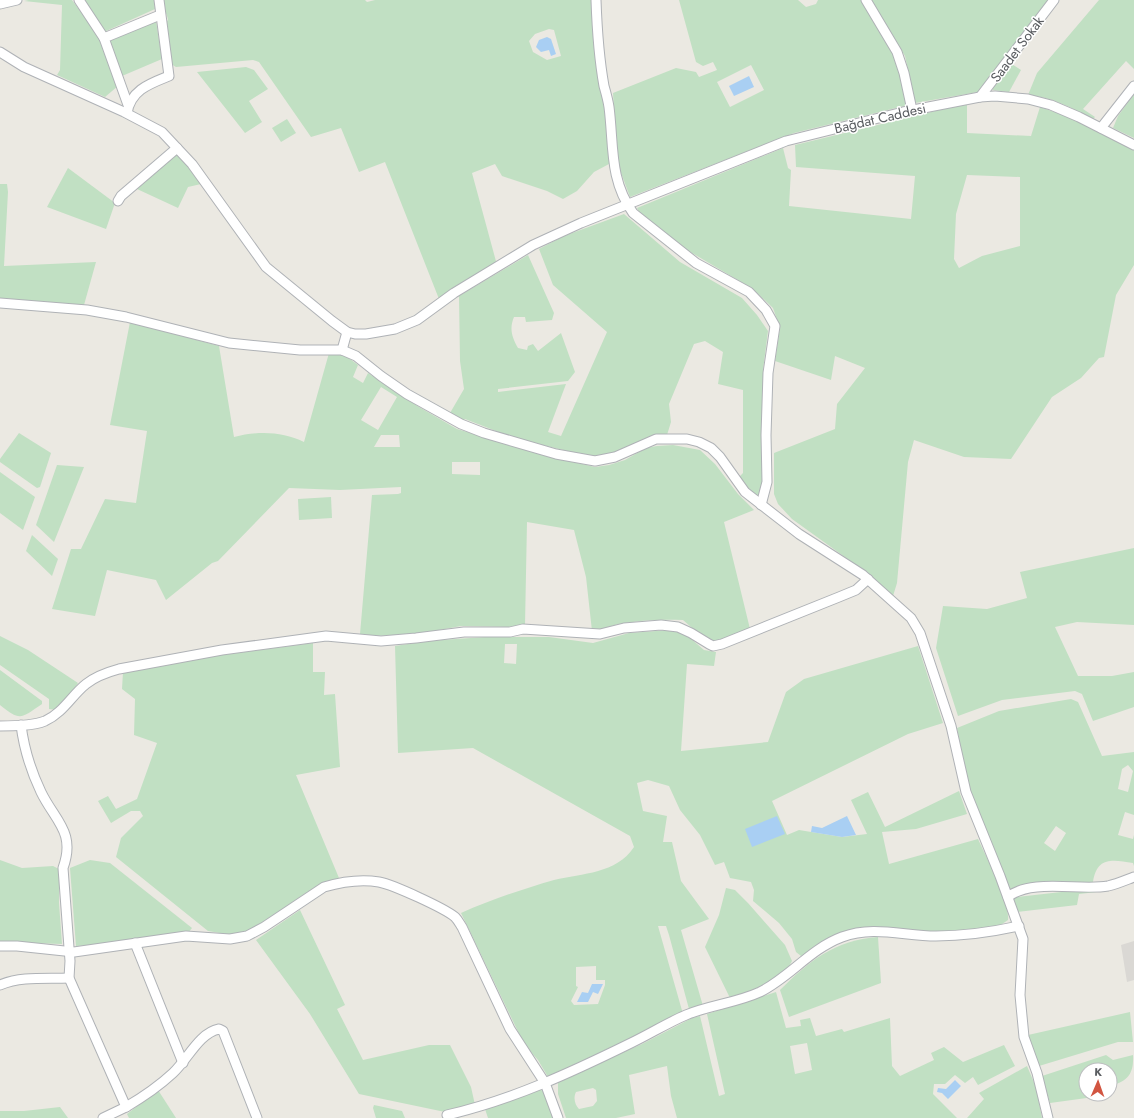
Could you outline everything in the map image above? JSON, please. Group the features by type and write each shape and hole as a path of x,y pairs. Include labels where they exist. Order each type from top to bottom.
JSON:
{"street":[{"path":"0,4 18,0"},
{"path":"79,0 104,38 127,109"},
{"path":"127,109 131,98 149,84 169,76 159,0"},
{"path":"596,0 600,54 609,105 614,168 617,182 628,206 633,213 696,263 749,292 766,310 775,326 768,373 766,435 767,482 761,505"},
{"path":"866,0 897,52 906,79 912,110"},
{"name":"Saadet Sokak","path":"980,98 1054,0"},
{"path":"104,38 160,15"},
{"path":"0,52 43,76 127,109 162,132 192,164 254,253 266,267 332,322 347,332 342,350"},
{"path":"1101,128 1134,86"},
{"name":"Bağdat Caddesi","path":"347,332 366,334 405,326 422,317 454,293 533,246 564,230 628,206 786,141 912,110 996,96 1028,99 1051,105 1134,145"},
{"path":"118,201 121,196 177,148"},
{"path":"0,303 87,310 126,317 229,343 300,350 342,350 356,356 407,394 461,424 484,433 556,454 595,461 616,457 656,440 687,439 699,442 711,448 720,457 745,492 799,534 868,579 910,618 920,633 947,712 966,792 1023,939 1020,995 1024,1037 1037,1073 1048,1118"},
{"path":"0,726 21,725 45,721 63,708 86,684 105,673 119,668 222,650 326,636 381,641 464,632 510,632 523,629 600,634 624,628 661,625 684,630 713,646 722,644 856,590 868,579"},
{"path":"21,725 28,758 34,777 42,795 58,818 64,831 66,859 62,868 69,951 69,978 126,1106"},
{"path":"1008,897 1013,893 1027,889 1108,886 1134,877"},
{"path":"0,946 74,952 113,948 135,943 186,936 230,940 247,936 264,927 324,887 360,881 380,882 442,909 456,918 462,927 510,1029 545,1083 558,1118"},
{"path":"448,1115 489,1105 545,1083 605,1056 687,1014 736,1002 761,991 786,975 820,947 841,937 859,932 877,931 936,936 996,931 1019,926"},
{"path":"135,943 183,1063"},
{"path":"0,985 9,981 25,979 69,978"},
{"path":"103,1118 151,1091 183,1063 210,1032 219,1029 223,1031 257,1118"}],"shaded area":[{"path":"1134,941 1134,980 1127,982 1121,945"}],"green space":[{"path":"72,0 100,38 118,86 105,97 57,75 60,70 62,5 24,1"},
{"path":"84,0 154,0 155,9 104,32"},
{"path":"162,0 365,0 367,2 375,0 592,0 595,56 607,123 609,164 594,172 577,191 563,199 547,191 502,176 495,164 472,173 497,265 439,299 385,162 359,172 341,128 311,137 259,62 253,60 176,67 171,64 165,23 168,20","holes":["549,29 554,30 561,56 547,60 533,52 529,41 535,34"]},
{"path":"679,0 798,0 806,7 816,4 818,0 861,0 884,37 897,63 906,91 908,105 794,133 630,197 617,162 613,93 676,68 696,72 699,77 717,70 713,62 703,66 696,62","holes":["751,65 764,90 730,107 717,82"]},
{"path":"870,0 1048,0 978,92 915,103 905,56"},
{"path":"1099,0 1134,0 1134,69 1126,61 1083,109 1095,117 1093,119 1070,107 1054,101 1028,95 1037,73"},
{"path":"156,21 162,59 122,76 108,40 139,26"},
{"path":"1010,63 1021,70 1009,92 993,90 992,86"},
{"path":"246,67 254,70 268,89 249,101 262,122 245,133 197,72"},
{"path":"1134,94 1134,138 1113,128 1118,116"},
{"path":"967,105 967,133 1031,136 1040,107 1069,117 1134,150 1134,265 1116,295 1104,357 1099,358 1081,378 1052,397 1011,459 964,457 914,440 908,462 897,583 893,596 867,573 792,519 778,504 774,494 774,453 835,429 837,404 865,368 835,356 831,380 775,361 780,328 773,308 753,289 687,250 640,214 637,208 783,148 788,168 791,170 789,206 911,219 915,176 796,167 795,145 956,106","holes":["967,175 1020,177 1020,246 982,256 959,268 954,259 956,214"]},
{"path":"287,119 296,133 281,142 272,128"},
{"path":"177,153 201,184 188,187 178,208 137,189"},
{"path":"68,168 115,203 106,229 47,207"},
{"path":"0,184 7,184 8,192 4,266 96,262 84,305 0,298"},
{"path":"624,214 680,262 742,298 757,315 768,331 763,370 763,483 758,499 748,491 738,478 743,473 743,390 718,384 723,352 705,341 694,344 669,404 671,422 667,435 612,455 596,458 514,438 465,419 462,421 450,413 464,389 460,361 459,296 528,255 554,313 552,320 526,322 525,317 514,317 511,329 514,340 518,348 527,350 528,346 533,344 538,351 561,333 575,372 568,381 498,389 498,392 566,384 548,432 561,436 607,332 553,285 539,249 564,236"},
{"path":"130,322 219,346 234,437 269,433 296,438 304,442 329,353 346,356 358,365 353,377 363,383 368,373 419,407 457,429 552,457 595,467 609,465 625,460 646,448 657,446 673,445 700,450 715,464 738,494 754,510 724,522 750,629 717,642 707,641 683,620 634,622 618,624 592,631 586,577 574,530 527,522 525,625 516,627 461,626 418,634 374,636 360,634 372,495 398,494 401,493 401,487 340,490 289,488 218,561 212,563 166,600 156,580 107,570 95,616 52,609 71,549 81,549 105,499 136,503 147,431 110,425","holes":["381,387 397,397 378,430 361,420","381,435 399,435 400,447 374,447","452,462 480,462 480,475 452,474"]},
{"path":"19,433 51,453 40,487 37,488 0,462 0,459"},
{"path":"57,465 84,467 54,542 36,525"},
{"path":"0,472 35,497 23,530 0,513"},
{"path":"331,497 332,518 299,520 298,499"},
{"path":"32,535 58,559 52,576 26,551"},
{"path":"1134,548 1134,625 1077,622 1055,627 1078,676 1112,676 1134,672 1134,707 1093,721 1082,694 1075,691 1002,700 958,716 936,648 943,606 987,609 1027,598 1020,572"},
{"path":"670,630 682,631 704,650 716,652 714,666 687,664 681,751 768,742 786,692 804,679 918,646 943,723 908,734 772,801 787,835 799,830 842,837 867,834 851,800 868,792 885,827 959,791 967,814 916,829 882,832 889,864 978,839 1002,891 1008,912 1008,920 999,926 989,928 938,932 858,930 807,955 801,956 796,952 792,939 779,923 753,901 754,890 751,882 730,878 724,862 715,865 700,835 680,810 669,786 648,780 637,783 643,811 667,816 663,842 672,842 681,881 709,919 681,930 703,1006 692,1010 689,1009 666,926 658,926 683,1014 548,1077 538,1060 524,1044 461,913 495,899 542,883 598,871 618,863 627,856 634,847 630,836 473,748 398,753 395,646 427,641 485,637 549,637 593,643 629,633","holes":["505,644 517,644 516,664 504,663","596,966 596,980 605,980 605,985 598,1004 574,1005 571,1001 578,987 576,986 576,967"]},
{"path":"0,636 28,650 78,683 63,705 57,710 49,709 49,699 0,665"},
{"path":"313,643 313,672 325,672 324,695 335,694 340,767 296,775 339,878 312,889 246,933 232,935 208,931 116,857 121,838 143,816 140,811 131,811 111,823 98,801 108,796 116,809 137,799 157,743 134,735 135,699 122,689 123,672 222,655"},
{"path":"0,670 42,701 42,704 21,716 12,714 0,705"},
{"path":"1071,699 1078,702 1102,756 1134,752 1134,815 1125,812 1118,835 1133,839 1134,835 1134,866 1133,863 1119,861 1107,862 1098,868 1093,882 1037,885 1026,884 1009,890 969,793 957,728 999,711","holes":["1128,765 1133,771 1128,792 1118,789 1122,769","1056,826 1066,833 1055,851 1044,843"]},
{"path":"0,860 22,868 53,866 59,869 59,903 62,944 0,942"},
{"path":"90,860 110,863 192,928 188,933 112,944 76,946 70,868"},
{"path":"726,888 735,890 748,903 785,945 792,961 787,969 773,981 730,998 705,947 719,915"},
{"path":"1079,890 1106,891 1079,894 1077,905 1017,912 1013,900 1017,897"},
{"path":"300,910 345,1005 337,1009 363,1060 429,1045 450,1045 471,1087 475,1105 445,1112 359,1094 310,1014 256,940"},
{"path":"878,937 881,983 789,1017 780,990 812,961 836,947 849,942"},
{"path":"776,992 786,1028 801,1026 800,1020 810,1018 816,1036 842,1029 844,1032 890,1018 892,1066 900,1076 934,1060 931,1053 944,1047 963,1062 1004,1045 1015,1066 978,1085 973,1077 965,1083 955,1075 945,1084 934,1084 933,1094 957,1118 677,1118 671,1096 667,1066 629,1075 635,1114 616,1118 566,1118 558,1094 558,1081 642,1044 692,1018 700,1016 719,1096 725,1094 707,1014","holes":["807,1043 812,1070 795,1074 790,1046","593,1088 596,1090 597,1101 593,1106 579,1109 576,1106 575,1101 576,1092"]},
{"path":"1130,1012 1133,1042 1118,1042 1039,1066 1028,1035"},
{"path":"1106,1055 1113,1060 1133,1055 1133,1062 1129,1076 1118,1083 1118,1062 1085,1062"},
{"path":"1078,1064 1078,1099 1050,1103 1042,1076"},
{"path":"1027,1066 1036,1087 1042,1118 967,1118 984,1099 979,1093"},
{"path":"539,1088 545,1093 554,1118 488,1118 485,1109"},
{"path":"158,1090 176,1118 129,1118 127,1114"},
{"path":"374,1105 402,1111 405,1118 376,1118 373,1108"},
{"path":"60,1107 68,1118 0,1118 0,1111 24,1111"}],"water":[{"path":"547,37 551,39 556,54 551,56 549,50 541,52 536,47 539,40"},
{"path":"749,76 754,87 734,96 729,86"},
{"path":"777,816 785,834 752,847 745,829"},
{"path":"847,816 856,835 842,837 811,832 812,826 822,828"},
{"path":"592,984 603,984 598,994 593,992 588,1002 577,1002 582,992 588,993"},
{"path":"955,1080 961,1086 948,1099 942,1093 937,1092 938,1088 946,1089"}]}
